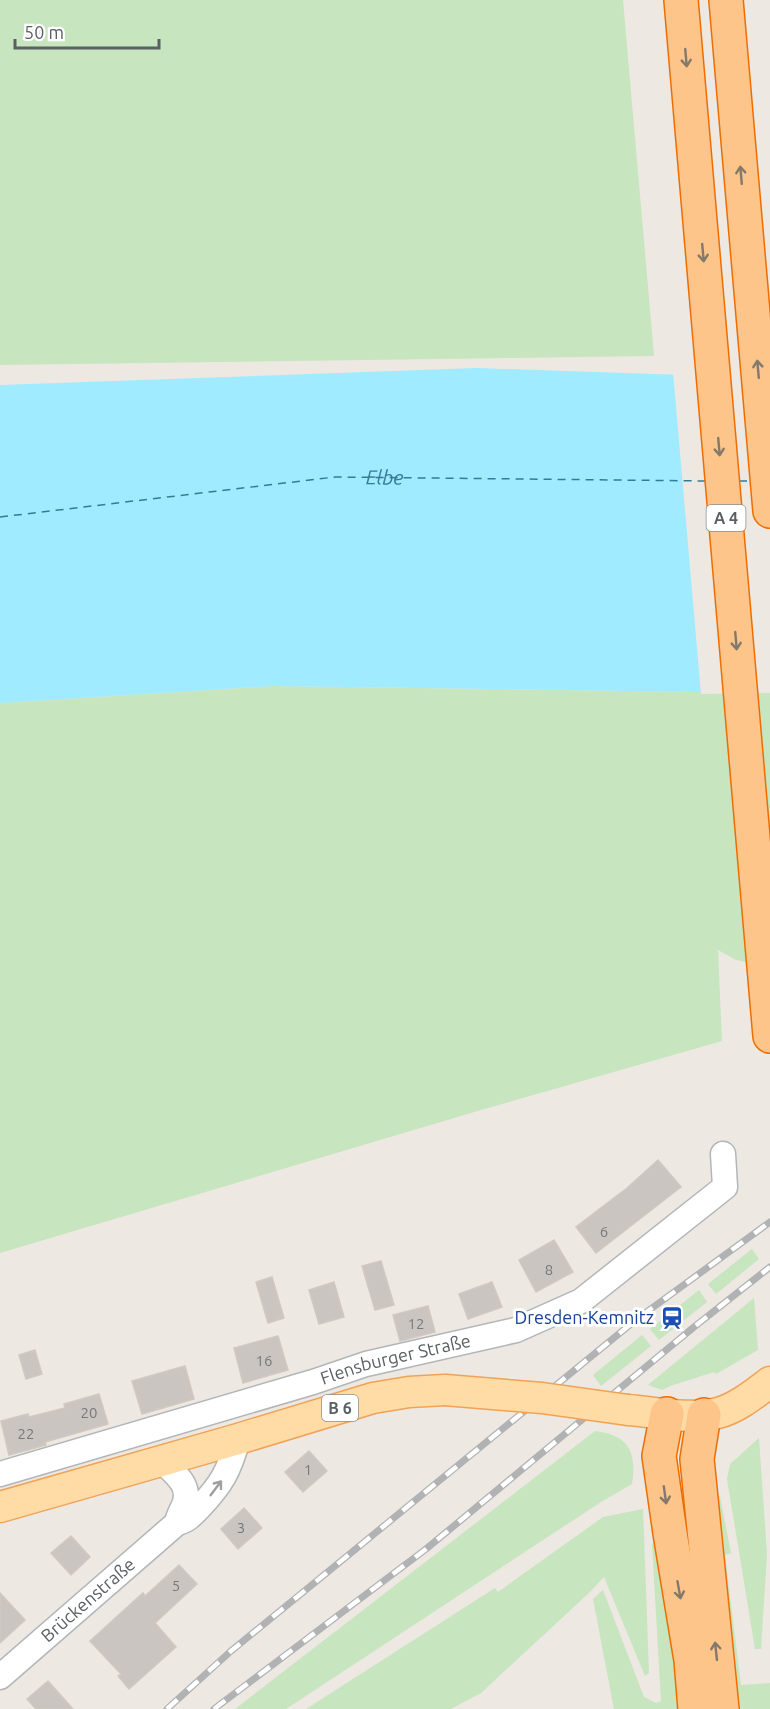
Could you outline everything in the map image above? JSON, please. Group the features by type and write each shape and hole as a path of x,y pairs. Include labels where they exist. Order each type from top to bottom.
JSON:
{"highway":[{"name":"A 4","path":"681,0 770,1036"},
{"name":"A 4","path":"726,0 770,511"},
{"path":"667,1414 659,1456 691,1660 695,1709"},
{"path":"704,1415 697,1459 722,1709"}],"main road":[{"name":"B 6","path":"0,1507 373,1398 409,1392 445,1390 543,1398 667,1414 704,1415 719,1413 730,1408 770,1382"}],"street":[{"name":"Flensburger Straße","path":"0,1474 313,1382 366,1364 516,1329 551,1316 581,1301 725,1187 723,1154"},
{"name":"Brückenstraße","path":"0,1677 177,1523 186,1521 218,1488 231,1462 238,1439"},
{"path":"162,1461 181,1479 186,1491 185,1504 178,1515 177,1523"}],"green space":[{"path":"0,0 623,0 654,356 0,365"},
{"path":"273,686 696,692 770,690 770,967 736,960 718,950 722,1041 0,1253 0,703"},
{"path":"752,1249 759,1259 716,1294 708,1284"},
{"path":"699,1290 707,1302 659,1340 650,1329"},
{"path":"754,1298 758,1350 716,1374 714,1372 662,1390 648,1385"},
{"path":"642,1335 651,1346 601,1386 593,1375"},
{"path":"595,1431 616,1436 628,1447 633,1463 632,1484 601,1502 286,1709 235,1709"},
{"path":"759,1438 767,1554 761,1649 755,1649 727,1479 730,1464"},
{"path":"715,1496 720,1496 731,1553 725,1555 741,1685 770,1683 770,1709 738,1709"},
{"path":"643,1509 649,1673 645,1676 604,1577 481,1693 451,1709 306,1709 495,1588 498,1592 603,1517"},
{"path":"658,1543 681,1709 614,1709 593,1599 603,1590 644,1697 656,1703 661,1701 652,1545"}],"water":[{"name":"Elbe","path":"477,368 770,378 770,690 696,692 273,686 0,703 0,385"}],"pier":[{"path":"673,372 770,375 770,693 701,694"}],"building":[{"path":"658,1160 681,1187 596,1253 576,1227 627,1188"},
{"path":"554,1240 573,1272 536,1292 519,1260"},
{"path":"381,1261 394,1305 375,1310 362,1266"},
{"path":"272,1277 284,1318 268,1323 256,1282"},
{"path":"334,1282 344,1317 319,1324 309,1290"},
{"path":"492,1282 502,1307 468,1319 459,1294"},
{"path":"428,1306 435,1332 400,1341 393,1315"},
{"path":"278,1336 288,1370 243,1383 234,1348"},
{"path":"35,1350 42,1374 26,1379 19,1355"},
{"path":"185,1366 194,1399 142,1414 132,1381"},
{"path":"99,1394 108,1424 9,1455 1,1421 65,1408 64,1404"},
{"path":"309,1451 327,1471 303,1492 285,1472"},
{"path":"244,1508 262,1528 238,1549 221,1529"},
{"path":"71,1536 90,1557 71,1575 51,1553"},
{"path":"179,1565 197,1584 155,1623 176,1647 129,1689 118,1676 121,1674 90,1641 143,1593 145,1596"},
{"path":"0,1593 25,1620 0,1643"},
{"path":"48,1681 73,1709 36,1709 27,1699"}],"ferry route":[{"path":"0,517 335,477 708,481"},
{"path":"739,481 753,481"}],"railway":[{"path":"167,1709 231,1651 637,1319 770,1222"},
{"path":"214,1709 426,1549 770,1267"}],"place":[{"name":"Dresden-Kemnitz","path":"672,1318"}]}
